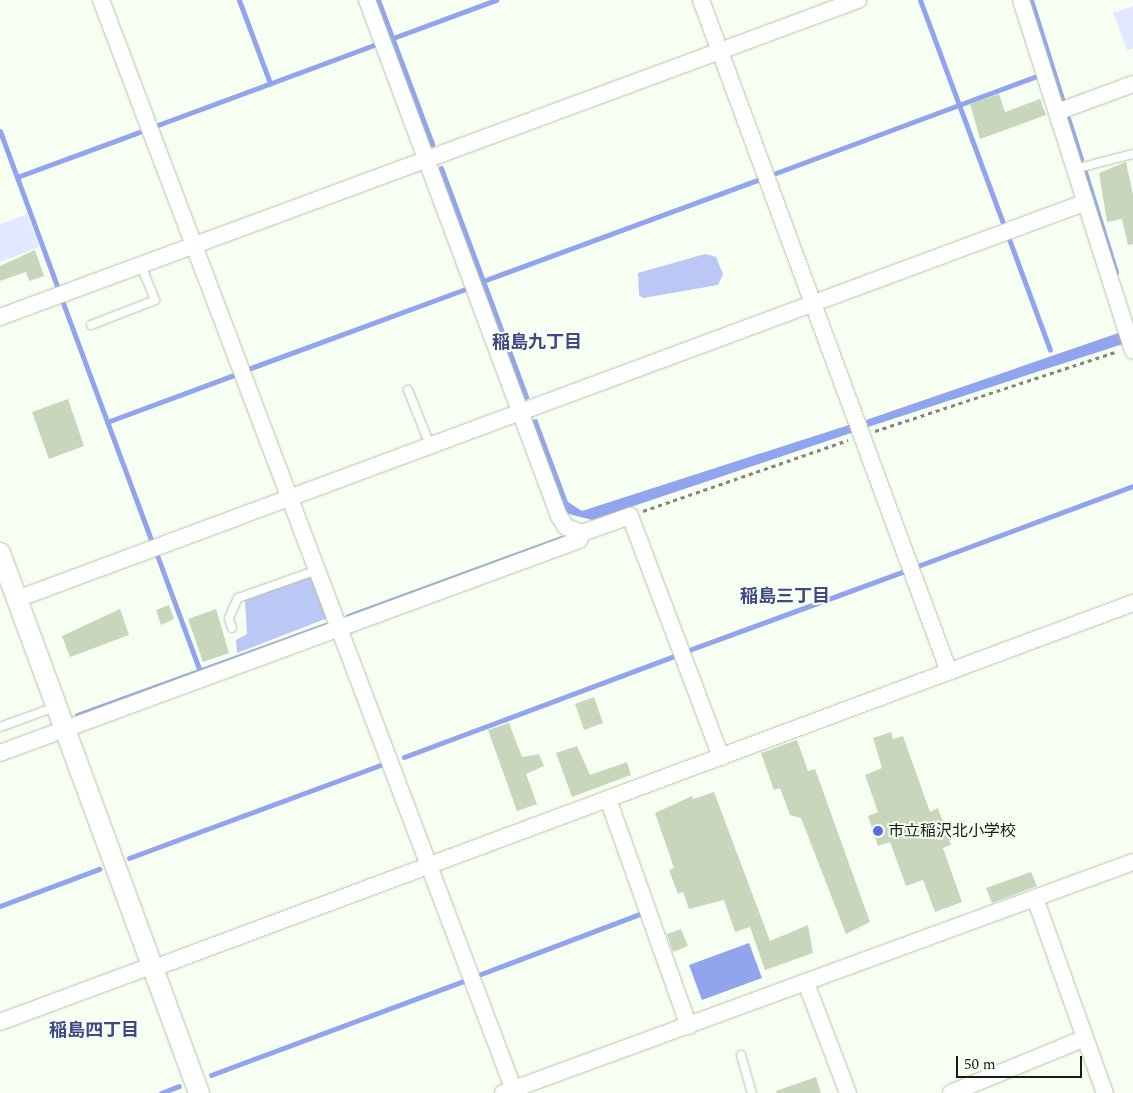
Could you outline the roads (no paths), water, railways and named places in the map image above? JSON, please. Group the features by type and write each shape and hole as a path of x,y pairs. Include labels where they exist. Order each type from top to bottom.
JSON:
{"street":[{"path":"101,0 192,246 341,626 430,865 510,1092 1133,862"},
{"path":"367,0 559,516 566,526 582,532 630,516 721,757"},
{"path":"702,0 949,672"},
{"path":"0,318 858,0"},
{"path":"1021,0 1130,336"},
{"path":"1057,112 1133,84"},
{"path":"17,599 1086,202"},
{"path":"0,753 579,540 582,532"},
{"path":"0,553 154,966 199,1093"},
{"path":"0,1022 430,865 1133,603"},
{"path":"608,799 689,1026"},
{"path":"1035,898 1105,1093"},
{"path":"806,983 848,1093"},
{"path":"951,1093 1085,1038"}],"lane":[{"path":"1075,169 1133,154"},
{"path":"91,325 155,300 141,265"},
{"path":"408,390 430,445"},
{"path":"232,628 229,618 238,598 319,569"},
{"path":"0,727 57,706"},
{"path":"741,1055 752,1093"}],"waterway":[{"path":"239,0 270,83"},
{"path":"378,0 432,144"},
{"path":"393,38 496,0"},
{"path":"920,0 1002,221"},
{"path":"1031,0 1063,102"},
{"path":"155,126 377,44"},
{"path":"776,173 1037,76"},
{"path":"1068,118 1081,159"},
{"path":"0,131 57,286"},
{"path":"17,177 139,132"},
{"path":"441,168 526,397"},
{"path":"1085,172 1116,272"},
{"path":"483,281 760,179"},
{"path":"1009,239 1050,350"},
{"path":"248,369 465,289"},
{"path":"63,303 151,540"},
{"path":"107,422 234,375"},
{"path":"915,567 1133,486"},
{"path":"348,616 561,538"},
{"path":"157,555 200,671"},
{"path":"689,650 905,571"},
{"path":"77,715 325,625"},
{"path":"404,757 672,657"},
{"path":"129,858 383,764"},
{"path":"0,906 99,869"},
{"path":"481,974 640,914"},
{"path":"211,1075 466,980"},
{"path":"161,1093 179,1086"}],"place":[{"name":"市立稲沢北小学校","path":"878,831"}],"district":[{"name":"稲島九丁目","path":"537,343"},
{"name":"稲島三丁目","path":"785,597"},
{"name":"稲島四丁目","path":"94,1031"}]}
